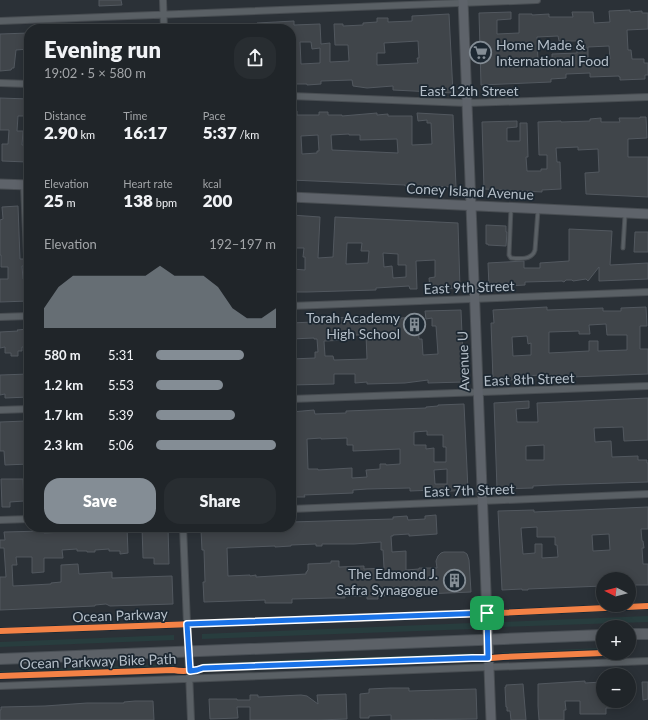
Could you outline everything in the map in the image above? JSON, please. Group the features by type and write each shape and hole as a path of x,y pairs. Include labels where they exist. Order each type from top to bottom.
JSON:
{"main road":[{"name":"Avenue U","path":"463,2 491,720"},
{"path":"0,184 24,185"},
{"name":"Coney Island Avenue","path":"296,197 648,214"},
{"path":"636,634 648,634"},
{"path":"0,659 596,635"}],"street":[{"path":"163,0 164,24"},
{"path":"0,21 537,0"},
{"path":"0,83 24,84"},
{"name":"East 12th Street","path":"296,96 467,104 648,97"},
{"name":"East 9th Street","path":"296,306 648,292"},
{"path":"0,317 24,316"},
{"name":"East 8th Street","path":"296,399 648,386"},
{"path":"0,410 24,409"},
{"name":"East 7th Street","path":"296,509 648,494"},
{"path":"0,520 24,519"},
{"path":"183,532 192,720"},
{"name":"Ocean Parkway","path":"0,631 648,606"},
{"path":"0,686 648,662"}],"lane":[{"path":"511,207 509,255 511,258 526,258 534,254 538,209"},
{"path":"623,248 626,213"}],"green space":[{"path":"648,616 648,622 636,622 636,620 596,620 596,624 501,627 501,622"},
{"path":"472,623 473,629 202,639 202,634"},
{"path":"174,635 174,640 0,647 0,642"},
{"path":"596,648 596,652 503,655 502,652"},
{"path":"474,653 474,656 203,667 203,663"},
{"path":"174,664 174,668 0,675 0,671"}],"building":[{"path":"99,0 121,0 122,5 99,6"},
{"path":"630,10 630,12 642,11 642,13 648,13 648,29 627,30 628,50 631,50 632,59 644,59 644,63 648,63 648,75 645,75 645,79 620,80 619,76 590,77 590,73 566,74 566,78 551,79 551,82 481,85 479,13 511,12 511,19 497,20 497,34 519,33 519,14 549,14 549,17 573,17 572,12 593,12 594,23 610,22 609,11","holes":["558,36 559,41 577,41 577,53 552,54 552,60 538,61 537,37","609,46 610,59 588,60 588,47"]},
{"path":"449,14 453,93 393,90 393,86 367,88 353,86 352,80 321,81 321,84 307,85 296,84 296,25 320,24 321,44 330,43 330,62 349,61 348,45 335,45 334,24 343,24 343,26 363,25 363,23 377,22 377,18 388,18 388,22 412,21 412,16","holes":["418,41 419,58 417,58 418,63 377,65 377,53 385,53 384,43","300,42 311,42 312,49 320,48 320,63 301,64"]},
{"path":"294,21 294,24 257,24 257,23"},
{"path":"24,33 24,49 16,50 14,68 11,70 0,71 0,34"},
{"path":"0,98 24,99 24,116 18,116 17,131 23,131 22,145 24,145 24,162 2,161 2,144 8,144 9,130 0,130"},
{"path":"296,111 297,115 319,115 319,112 328,112 328,115 342,116 377,113 377,115 388,114 388,116 412,116 412,145 432,144 431,123 427,123 427,120 418,121 417,113 453,115 456,187 296,180","holes":["318,135 319,151 317,151 317,153 302,154 301,136","331,135 360,135 360,140 397,139 398,153 332,150"]},
{"path":"646,117 647,138 628,139 628,157 648,157 648,197 586,194 585,173 599,172 598,149 578,150 578,147 556,148 557,162 560,162 561,189 542,190 542,192 484,189 482,122 517,121 517,127 507,128 507,141 520,141 520,123 527,123 527,171 541,171 541,169 547,169 547,155 539,155 538,122 590,121 590,119 601,118 601,122 620,122 619,118"},
{"path":"18,206 20,259 24,259 24,266 22,266 24,279 24,301 0,302 0,279 8,279 8,267 1,267 0,255 0,220 3,219 2,207"},
{"path":"296,215 320,217 318,258 333,257 335,217 458,223 460,288 430,289 429,278 435,277 435,260 416,261 417,289 410,289 409,286 376,288 376,290 296,292 296,269 305,270 305,257 303,257 304,248 296,248","holes":["347,243 362,243 361,251 369,251 368,263 346,264","383,253 398,254 398,265 406,265 406,277 393,278 392,266 384,267"]},
{"path":"486,225 506,226 506,246 486,244"},
{"path":"569,229 612,231 610,265 648,263 648,279 599,281 599,267 588,281 586,279 573,281 566,280 564,282 525,282 525,285 489,287 488,263 524,261 524,268 540,268 540,263 569,261"},
{"path":"635,232 648,232 648,252 634,252"},
{"path":"547,307 547,310 603,308 603,311 621,311 621,308 646,307 647,326 640,326 640,349 648,349 648,374 546,378 546,375 513,376 513,380 493,380 491,323 494,323 493,310","holes":["606,324 607,335 627,335 627,350 598,351 598,341 589,341 589,351 549,353 549,332 579,331 579,334 590,334 589,325","527,336 528,344 531,343 531,355 513,356 512,337"]},
{"path":"461,310 464,382 428,383 428,380 405,383 367,384 367,382 355,383 355,374 334,374 334,384 296,385 296,359 315,358 315,352 318,352 317,339 296,339 296,323 349,317 349,320 378,320 418,317 419,339 422,339 423,355 438,354 436,326 432,326 432,318 426,319 425,311","holes":["352,335 366,335 367,359 334,360 333,356 325,356 324,341 349,340 352,339"]},
{"path":"24,329 24,347 22,347 22,351 18,351 18,356 11,356 11,353 5,353 5,347 0,348 0,332 18,331 17,330"},
{"path":"24,374 24,397 5,398 5,394 0,395 0,375"},
{"path":"648,398 648,440 624,441 623,427 594,428 595,442 611,441 612,457 638,456 638,460 647,460 648,482 553,485 533,486 533,488 497,489 494,403 529,401 529,408 516,409 517,422 538,422 537,403","holes":["544,445 544,460 526,460 526,446"]},
{"path":"464,404 468,490 435,492 435,490 410,491 410,488 367,489 353,490 353,493 304,495 305,497 296,497 296,412 314,410 315,414 346,413 346,411 426,408","holes":["427,431 427,435 443,435 443,447 446,447 446,462 434,462 434,448 426,449 426,445 414,445 414,432","347,438 347,445 353,445 353,451 400,449 400,464 380,464 380,469 366,470 367,477 352,478 352,468 318,470 308,469 307,439","447,469 447,484 435,484 434,470"]},
{"path":"24,421 24,464 5,465 4,451 0,451 0,422"},
{"path":"1,479 23,479 24,501 10,502 10,507 2,507"},
{"path":"648,507 648,529 641,529 644,548 642,548 643,564 648,564 648,585 636,585 636,572 596,572 596,586 502,590 498,511 534,510 534,512","holes":["537,527 537,537 555,537 558,557 542,558 542,544 535,544 535,553 523,554 521,528","609,534 610,550 593,551 592,535"]},
{"path":"436,515 437,534 409,536 409,534 393,535 391,536 392,552 406,551 406,570 437,568 436,561 441,553 464,552 467,554 469,560 471,592 378,596 378,599 367,599 367,596 345,596 345,598 292,599 292,603 265,603 265,600 204,602 204,550 202,550 201,532 296,532 296,522 393,519 393,517 407,516 408,520 425,519 425,516","holes":["381,542 381,550 383,550 384,568 364,569 364,566 339,567 339,561 331,561 331,563 308,564 306,574 256,577 256,575 228,576 227,548 316,544 316,546 322,546 322,544"]},
{"path":"4,532 127,532 128,553 120,554 120,551 109,551 109,549 95,550 95,552 77,551 77,549 62,550 63,558 44,558 44,572 32,573 32,557 16,557 17,565 12,565 13,586 61,582 61,565 78,564 79,574 112,572 112,578 172,576 173,604 110,606 106,604 95,606 0,610 0,577 6,577 4,548 0,548 0,540 5,540"},
{"path":"142,532 168,532 169,564 154,564 154,558 143,558"},
{"path":"585,681 585,683 596,682 596,708 606,708 606,714 580,714 580,701 565,701 566,710 564,710 564,720 539,720 538,684"},
{"path":"642,682 648,682 648,699 643,700"},
{"path":"523,684 526,720 511,720 510,711 507,711 506,707 505,687 506,685"},
{"path":"409,688 409,691 476,689 477,719 391,720 391,715 360,718 360,694 369,693 369,689"},
{"path":"346,694 347,719 250,720 250,707 237,707 238,718 210,719 209,699 250,700 250,695 258,695 258,697 301,695 307,696 318,704 317,695"},
{"path":"135,701 153,701 154,720 0,720 1,707 87,703 124,703"}],"cycle path":[{"path":"0,631 476,614 648,606"},
{"name":"Ocean Parkway Bike Path","path":"0,676 173,670 184,671 203,668 472,658 479,659 596,653"}],"place":[{"name":"Home Made & International Food","path":"481,52"},
{"name":"Torah Academy High School","path":"415,325"},
{"name":"The Edmond J. Safra Synagogue","path":"454,581"}],"route":[{"path":"487,613 488,658 203,668 190,671 187,624 487,613"}]}
